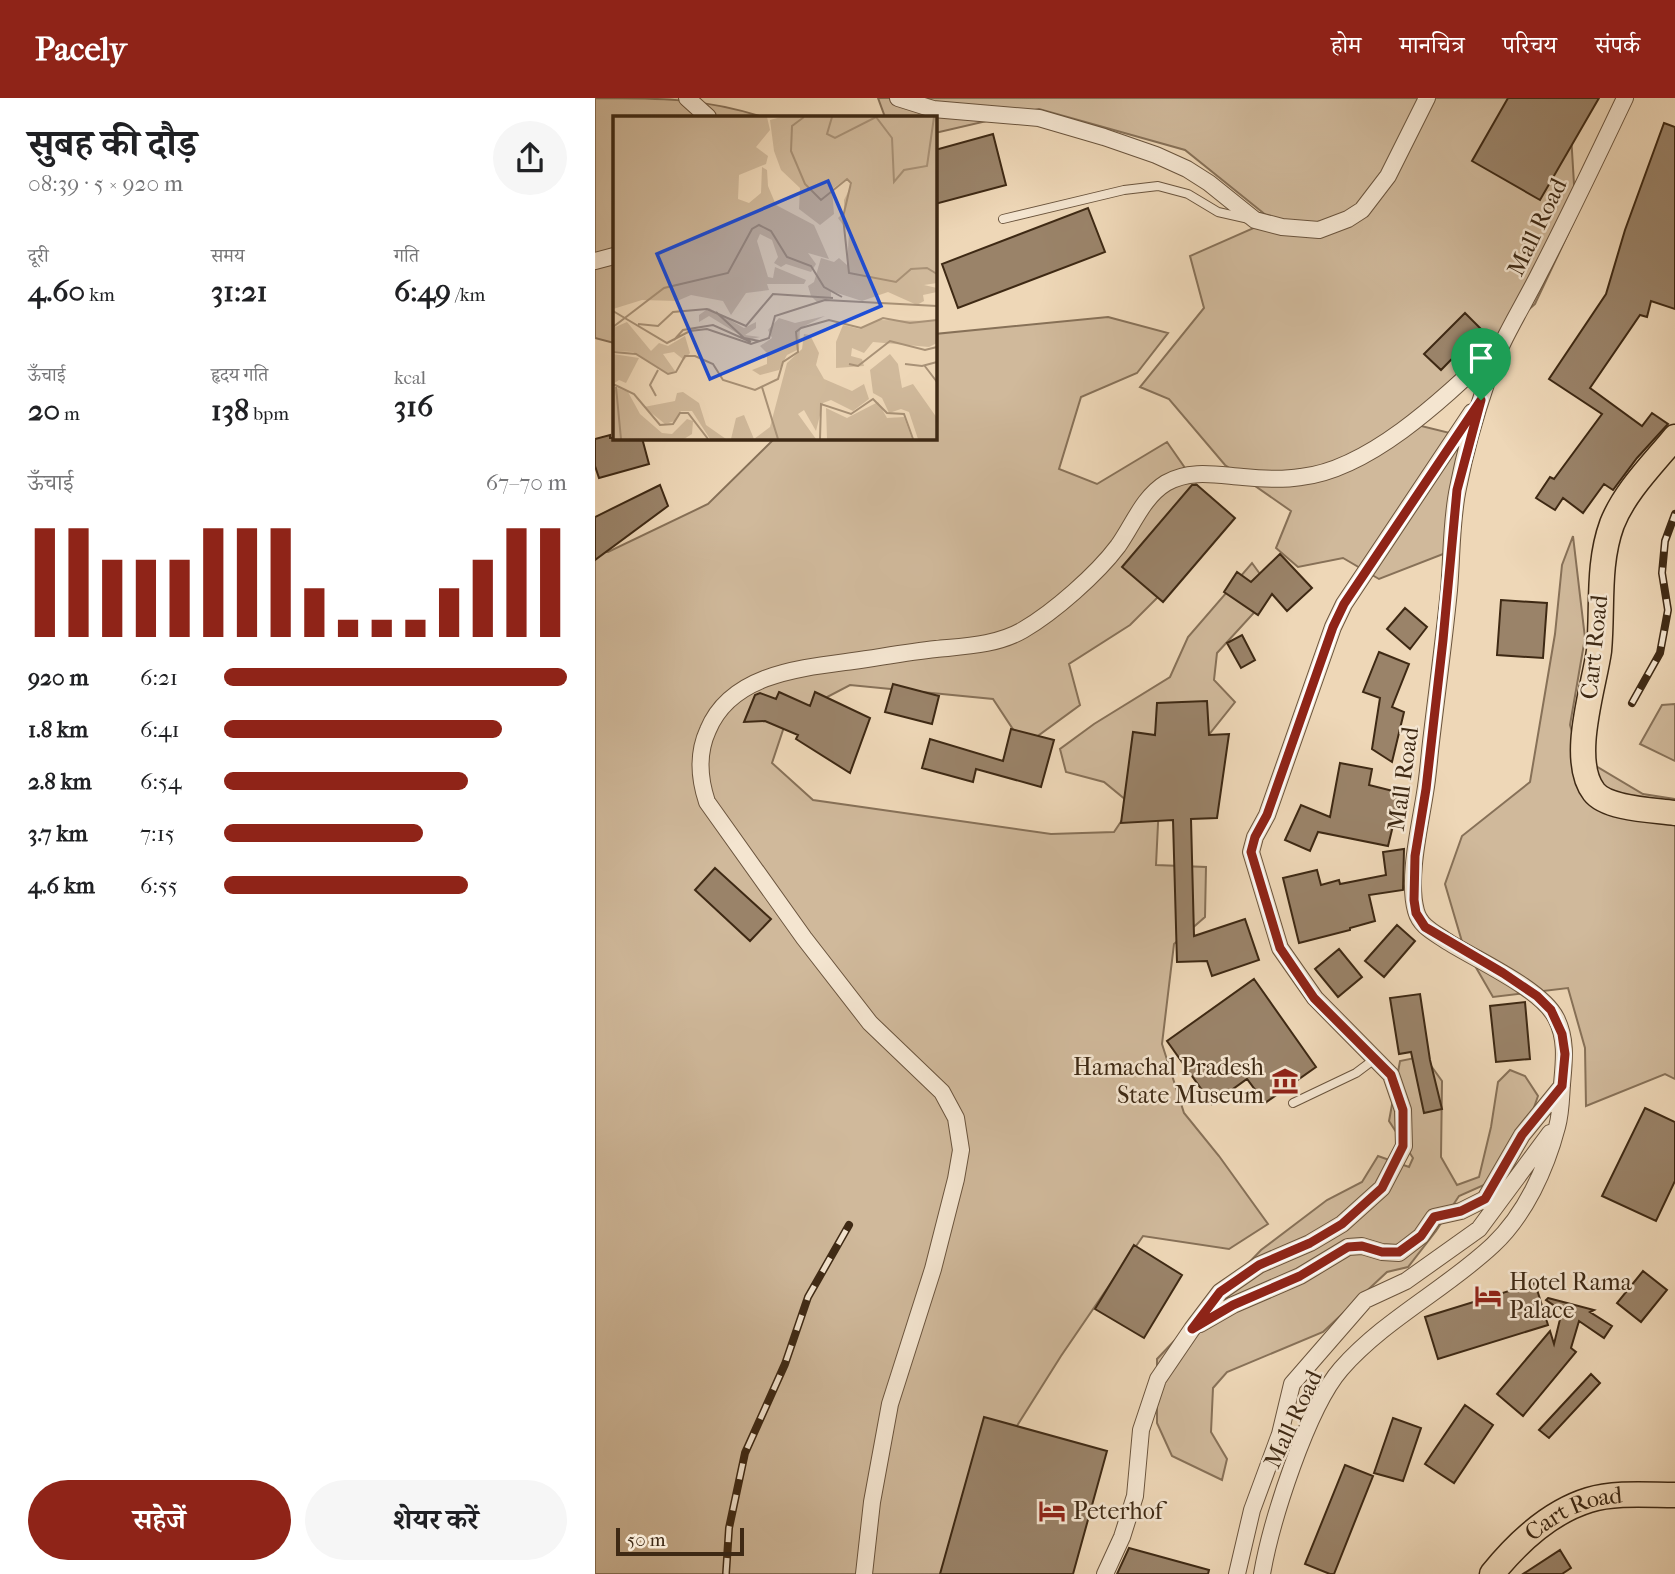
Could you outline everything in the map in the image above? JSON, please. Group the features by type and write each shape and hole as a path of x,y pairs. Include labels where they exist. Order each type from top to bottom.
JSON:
{"main road":[{"name":"Cart Road","path":"1675,438 1629,494 1613,522 1608,538 1602,562 1598,652 1585,720 1584,747 1588,781 1600,799 1612,804 1675,813"},
{"name":"Cart Road","path":"1492,1574 1515,1546 1547,1521 1573,1507 1604,1497 1675,1495"}],"street":[{"path":"687,98 707,116"},
{"path":"898,98 933,109 1039,118 1133,147 1187,169 1255,220 1282,227 1319,229 1348,219 1362,210 1388,176 1427,98"},
{"name":"Mall Road","path":"1262,1574 1266,1549 1301,1446 1337,1373 1394,1320 1491,1247 1506,1231 1527,1200 1544,1165 1558,1123 1565,1054 1562,1034 1551,1010 1537,996 1503,973 1425,927 1416,913 1414,900 1415,856 1426,789 1445,627 1455,503 1481,400 1501,344 1552,250 1625,98"},
{"path":"595,261 613,256"},
{"path":"865,1574 872,1502 890,1404 933,1269 961,1150 956,1118 942,1092 870,1023 707,802 701,781 700,758 713,716 729,700 756,682 784,672 987,643 1014,634 1041,618 1104,563 1152,495 1165,484 1196,474 1262,478 1302,477 1357,459 1442,398 1501,344"},
{"path":"1105,1574 1122,1537 1135,1496 1141,1430 1158,1379 1192,1329 1220,1292 1259,1265 1310,1243 1342,1224 1382,1188 1403,1146 1403,1110 1391,1075 1314,998 1280,948 1251,848 1267,815 1333,627 1344,604 1481,400"},
{"path":"1192,1329 1233,1305 1300,1276 1348,1247 1362,1246 1382,1252 1399,1252 1421,1236 1434,1217 1461,1211 1485,1199 1522,1135 1562,1086"},
{"path":"1237,1574 1252,1510 1280,1434 1292,1384 1365,1300 1406,1281 1479,1229 1558,1123"}],"lane":[{"path":"1003,219 1124,190 1158,186 1188,194 1218,212 1255,220"},
{"path":"1293,1103 1356,1073 1376,1058"}],"shaded area":[{"path":"595,98 700,103 759,116 613,116 613,343 595,338"},
{"path":"878,98 1574,98 1570,118 1576,217 1535,304 1405,422 1454,434 1466,475 1456,549 1379,579 1343,558 1298,567 1276,548 1291,511 1225,465 1169,399 1140,387 1204,308 1190,256 1272,220 1185,150 1039,109 936,133 936,116 885,116"},
{"path":"1108,317 1168,333 1137,373 1081,397 1059,469 1097,484 1167,442 1210,504 1182,573 1130,625 1069,664 1080,705 1024,746 993,699 850,685 787,718 772,763 813,800 1051,834 1114,832 1132,805 1104,782 1066,772 1060,749 1094,724 1170,677 1188,637 1252,563 1273,592 1217,653 1214,680 1235,702 1207,737 1160,783 1156,865 1206,867 1205,917 1174,944 1162,1044 1184,1113 1268,1224 1229,1249 1143,1236 1061,1356 998,1456 1001,1574 595,1574 595,551 608,552 708,504 774,439 936,439 936,334"},
{"path":"1573,536 1585,638 1570,725 1579,756 1643,794 1675,799 1675,1079 1665,1074 1586,1106 1585,1048 1568,988 1493,997 1463,945 1445,884 1462,836 1530,782 1555,634 1562,565"},
{"path":"1675,704 1675,761 1640,744 1662,705"},
{"path":"1424,1056 1442,1081 1441,1157 1457,1185 1479,1177 1498,1082 1510,1070 1525,1076 1538,1096 1511,1173 1459,1196 1408,1267 1387,1272 1323,1332 1227,1372 1213,1388 1211,1432 1227,1459 1222,1480 1172,1456 1157,1423 1157,1359 1261,1250 1327,1200 1362,1182 1378,1156 1409,1167 1413,1158 1389,1121 1400,1061"}],"building":[{"path":"1508,98 1599,98 1540,200 1472,161"},
{"path":"1664,123 1675,127 1675,309 1651,301 1647,317 1640,315 1590,388 1642,426 1652,413 1668,424 1613,490 1604,484 1583,513 1563,498 1555,510 1536,498 1550,477 1554,479 1602,414 1549,379 1606,294 1625,230"},
{"path":"993,134 1006,185 936,204 936,150"},
{"path":"1088,208 1105,252 958,308 942,264"},
{"path":"1465,313 1481,329 1441,370 1424,354"},
{"path":"610,435 613,439 642,439 649,464 599,478 595,466 595,439"},
{"path":"660,485 668,506 595,560 595,517"},
{"path":"1192,485 1197,485 1235,518 1163,602 1122,567"},
{"path":"1280,554 1312,588 1287,611 1272,594 1258,615 1224,592 1237,572 1251,582"},
{"path":"1501,600 1547,603 1543,658 1497,655"},
{"path":"1405,608 1427,627 1410,649 1387,629"},
{"path":"1242,635 1255,660 1241,668 1227,643"},
{"path":"1379,652 1409,664 1392,707 1404,712 1392,762 1372,749 1380,698 1363,692"},
{"path":"893,684 939,696 932,724 885,712"},
{"path":"779,692 810,706 815,692 870,718 850,773 796,739 798,735 765,721 744,722 755,695 760,693 776,699"},
{"path":"1207,701 1209,735 1229,734 1217,818 1191,819 1194,936 1245,919 1259,960 1212,976 1207,961 1177,962 1173,820 1121,823 1133,732 1155,735 1157,703"},
{"path":"1011,729 1054,740 1041,787 976,769 973,782 922,768 930,739 1003,761"},
{"path":"1340,763 1372,769 1369,785 1401,793 1388,846 1318,832 1310,851 1285,840 1301,805 1330,817"},
{"path":"1404,849 1403,890 1369,895 1375,921 1299,943 1283,878 1317,870 1321,885 1339,880 1340,884 1386,875 1383,852"},
{"path":"715,868 771,919 750,941 695,890"},
{"path":"1397,925 1415,941 1384,977 1365,961"},
{"path":"1339,949 1362,977 1338,997 1315,969"},
{"path":"1254,979 1316,1067 1265,1103 1247,1079 1212,1104 1167,1041"},
{"path":"1420,994 1430,1060 1442,1109 1424,1113 1411,1052 1399,1054 1390,998"},
{"path":"1525,1002 1530,1059 1496,1062 1490,1006"},
{"path":"1645,1108 1675,1122 1675,1181 1656,1221 1602,1196"},
{"path":"1134,1245 1182,1275 1144,1338 1095,1309"},
{"path":"1643,1271 1667,1290 1641,1322 1617,1303"},
{"path":"1535,1283 1548,1325 1438,1359 1425,1317"},
{"path":"1548,1298 1594,1310 1590,1312 1612,1326 1604,1338 1579,1321 1571,1348 1576,1352 1523,1416 1497,1394 1550,1331 1554,1344 1562,1311 1546,1300"},
{"path":"1591,1374 1600,1383 1549,1438 1539,1430"},
{"path":"1465,1405 1493,1425 1454,1483 1425,1464"},
{"path":"984,1417 1107,1451 1073,1574 940,1574"},
{"path":"1393,1418 1421,1428 1403,1481 1374,1473"},
{"path":"1345,1465 1373,1476 1334,1574 1330,1574 1305,1564"},
{"path":"1129,1548 1209,1570 1208,1574 1117,1574"},
{"path":"1560,1550 1571,1568 1562,1574 1523,1574"}],"railway":[{"path":"1632,703 1660,653 1668,610 1662,573 1665,541 1675,514"},
{"path":"726,1574 729,1528 745,1453 785,1364 808,1297 849,1225"}],"place":[{"name":"Hamachal Pradesh State Museum","path":"1285,1081"},
{"name":"Hotel Rama Palace","path":"1488,1296"},
{"name":"Peterhof","path":"1052,1511"}],"route":[{"path":"1481,400 1457,490 1426,789 1415,856 1414,900 1416,913 1425,927 1503,973 1537,996 1551,1010 1557,1018 1565,1054 1562,1086 1522,1135 1485,1199 1461,1211 1434,1217 1421,1236 1399,1252 1382,1252 1362,1246 1348,1247 1300,1276 1233,1305 1192,1329 1220,1292 1259,1265 1310,1243 1342,1224 1382,1188 1403,1146 1403,1110 1391,1075 1338,1019 1314,998 1280,948 1251,848 1267,815 1333,627 1344,604 1481,400"}]}
